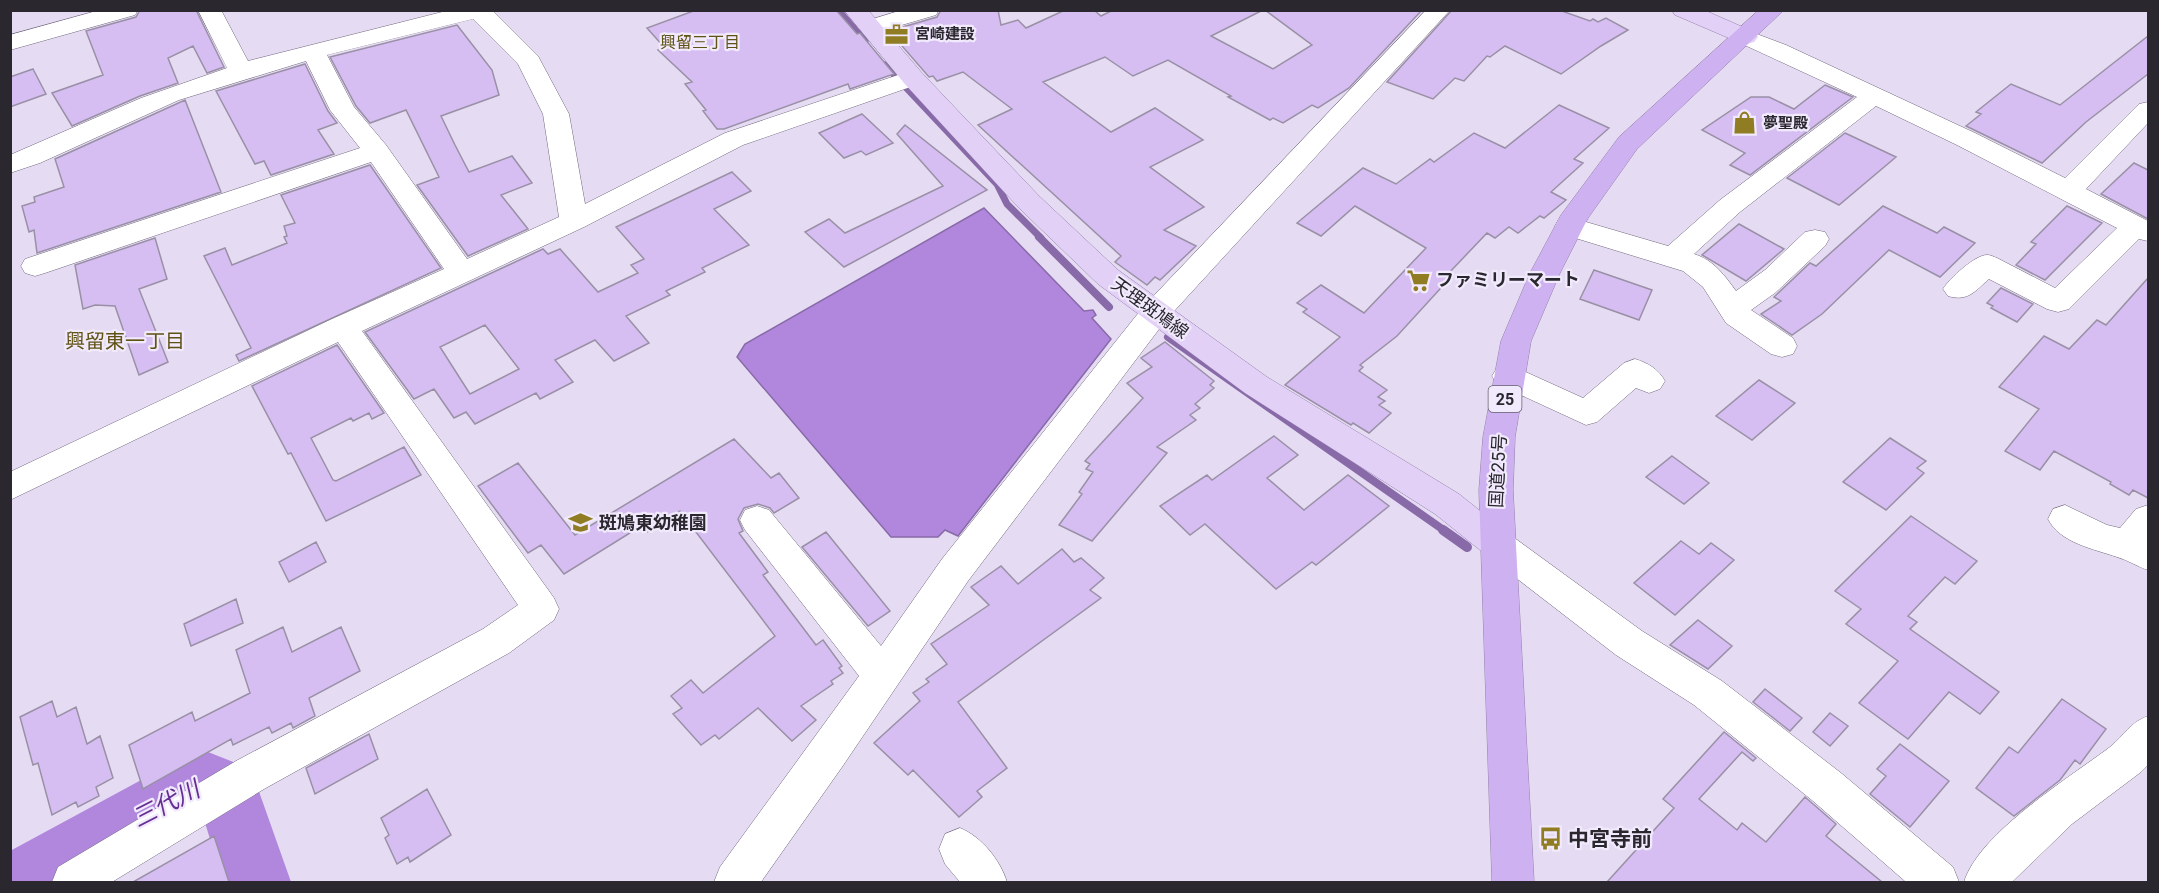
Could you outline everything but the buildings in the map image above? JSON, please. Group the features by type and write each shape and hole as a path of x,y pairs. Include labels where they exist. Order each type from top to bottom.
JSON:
{"highway":[{"name":"国道25号","path":"1513,882 1496,490 1499,437 1516,341 1545,273 1569,226 1628,143 1773,10"}],"main road":[{"path":"1683,10 1746,37"},
{"name":"天理斑鳩線","path":"863,19 905,80 1108,277 1256,385 1447,504 1497,544"}],"street":[{"path":"10,43 127,10"},
{"path":"209,10 242,72"},
{"path":"863,19 928,10"},
{"path":"735,882 955,570 1155,313 1439,10"},
{"path":"10,165 55,148 169,96 242,72 478,11 530,61 556,114 574,221"},
{"path":"1746,37 1966,139 2142,229 2058,302 1987,265 1958,289"},
{"path":"314,53 343,110 377,151 462,273"},
{"path":"10,487 343,327 574,221 734,139 905,80"},
{"path":"1673,258 1730,206 1874,96"},
{"path":"2067,192 2148,109"},
{"path":"35,266 377,151"},
{"path":"1569,226 1693,264 1704,270 1730,307 1749,326 1782,346"},
{"path":"1730,307 1744,302 1755,294 1815,239"},
{"path":"73,882 250,775 496,641 541,609 343,327"},
{"path":"1508,376 1586,413 1635,371 1649,381"},
{"path":"2065,519 2098,537 2142,540"},
{"path":"757,520 882,676"},
{"path":"1497,544 1629,643 1708,693 1827,787 1938,882"},
{"path":"1984,882 2025,841 2080,792 2140,748 2148,734"},
{"path":"960,849 986,882"}],"shaded area":[{"path":"984,208 1084,311 1093,310 1096,315 1092,318 1111,339 958,536 945,530 938,537 891,537 737,357 745,344"}],"waterway":[{"path":"838,10 865,41"},
{"path":"885,65 997,184 1007,204 1041,238"},
{"path":"1039,237 1109,307"},
{"path":"1168,337 1445,531"},
{"path":"1443,530 1467,547"},
{"name":"三代川","path":"22,882 203,781 228,791 257,882"}],"place":[{"name":"宮崎建設","path":"897,34"},
{"name":"夢聖殿","path":"1745,123"},
{"name":"ファミリーマート","path":"1418,280"},
{"name":"斑鳩東幼稚園","path":"581,523"},
{"name":"中宮寺前","path":"1550,839"}],"district":[{"name":"興留三丁目","path":"700,42"},
{"name":"興留東一丁目","path":"125,341"}]}
